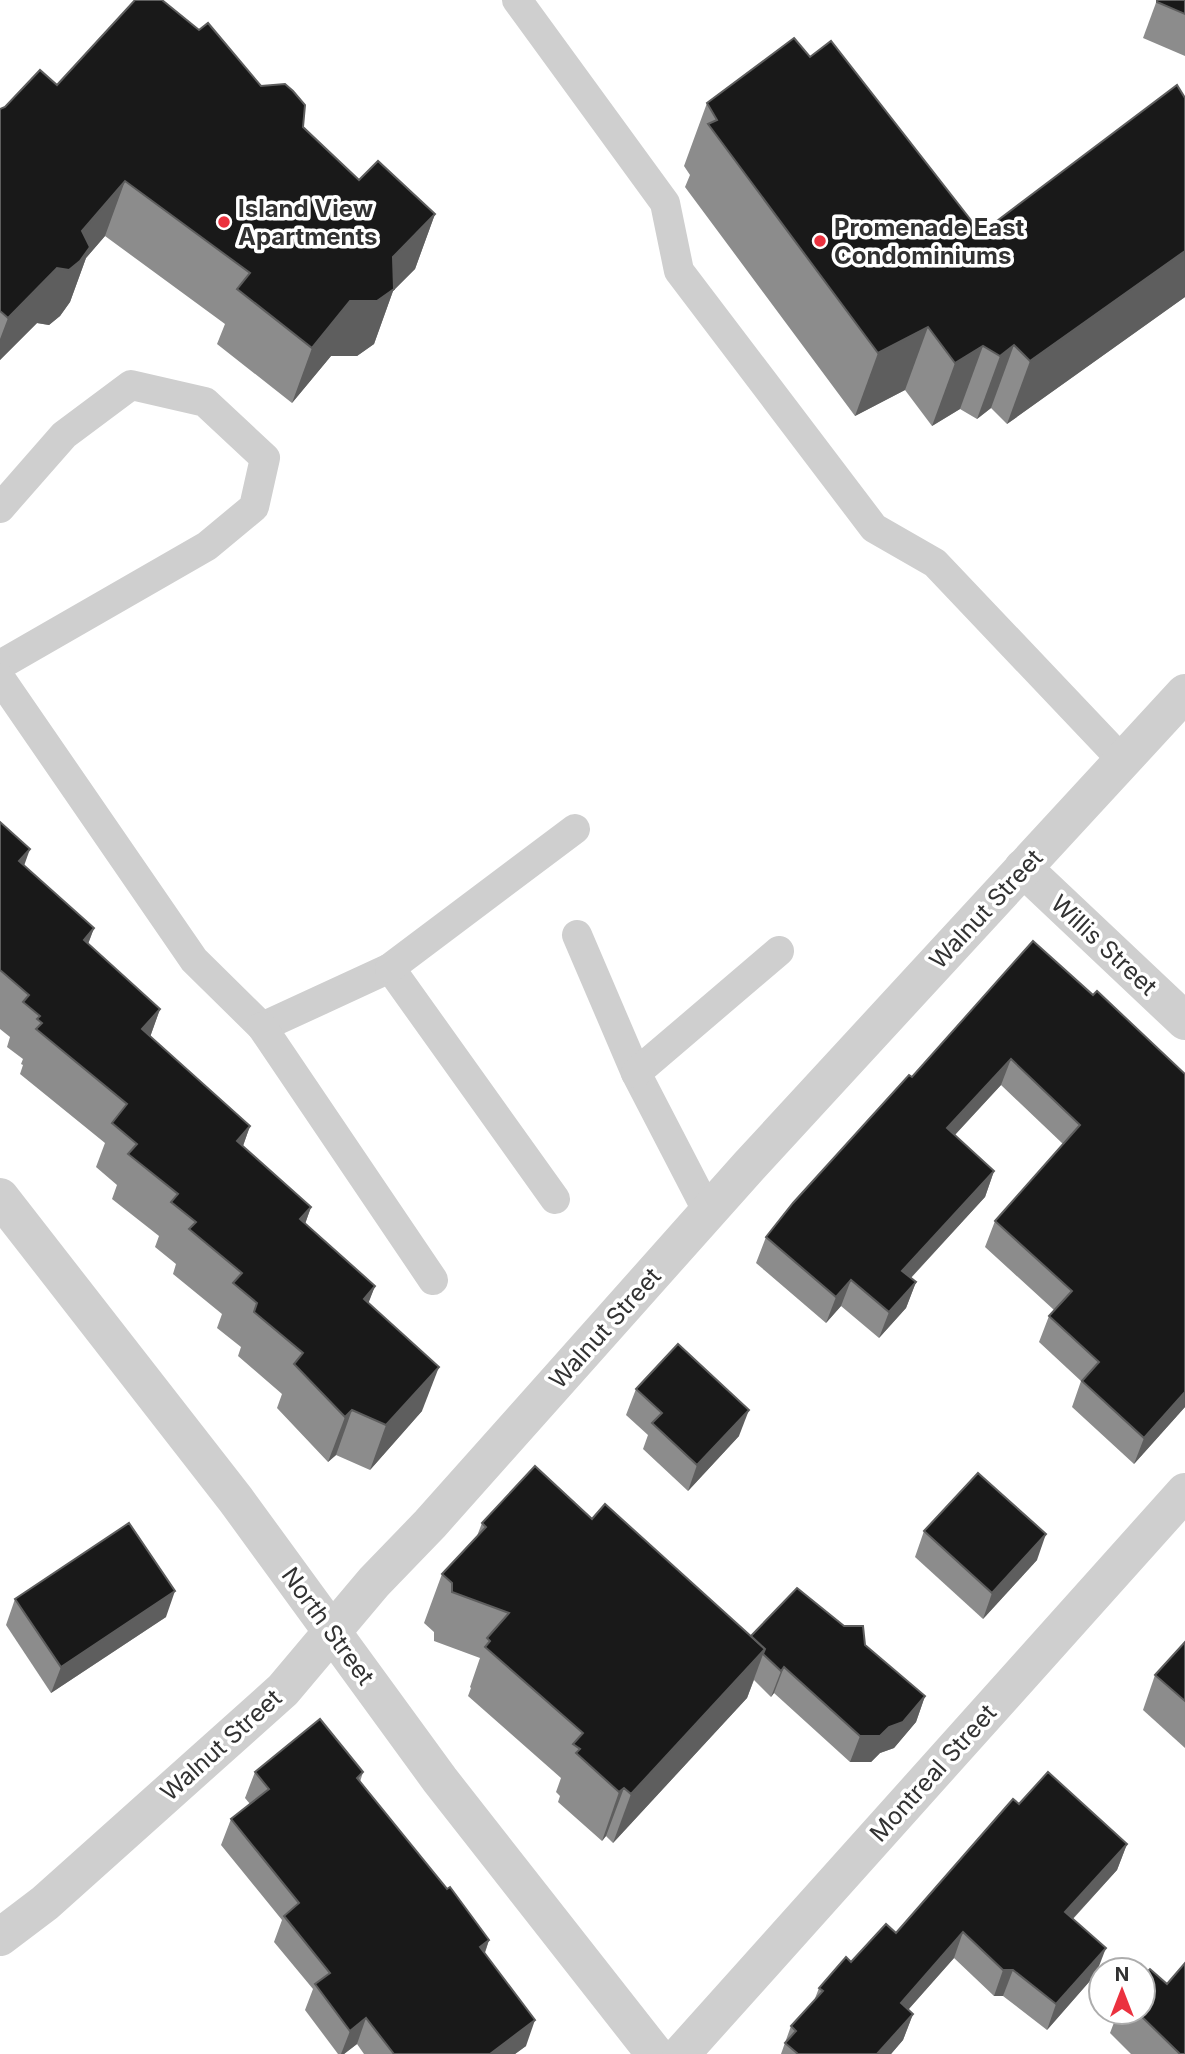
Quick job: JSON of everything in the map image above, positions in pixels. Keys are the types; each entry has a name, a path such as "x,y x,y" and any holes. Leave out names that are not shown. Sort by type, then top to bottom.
{"street":[{"name":"Walnut Street","path":"0,1937 45,1903 283,1690 374,1581 430,1524 708,1212 1185,693"},
{"name":"Willis Street","path":"1023,869 1185,1021"},
{"name":"North Street","path":"0,1197 236,1500 440,1780 655,2054"},
{"name":"Montreal Street","path":"681,2054 1185,1492"}],"lane":[{"path":"517,0 665,203 679,271 874,528 936,563 1123,761"},
{"path":"0,508 64,435 131,385 205,402 265,458 254,507 207,546 0,665"},
{"path":"0,678 194,960 262,1027 433,1280"},
{"path":"262,1027 390,968 575,829"},
{"path":"577,935 635,1073 708,1212"},
{"path":"635,1073 779,951"},
{"path":"390,968 555,1199"}],"building":[{"name":"Island View Apartments","path":"135,0 162,0 199,30 208,23 261,86 285,84 293,91 305,105 303,127 359,180 378,161 435,214 393,257 394,289 377,301 350,301 312,348 237,289 250,273 125,181 82,231 90,247 80,261 69,270 57,268 8,318 0,311 0,109 40,70 57,85"},
{"path":"1185,0 1185,14 1157,2"},
{"name":"Promenade East Condominiums","path":"794,38 810,57 831,41 981,233 1177,85 1185,98 1185,251 1030,361 1014,345 1000,356 983,346 955,363 928,327 878,353 708,124 717,120 707,103"},
{"path":"0,822 30,849 19,861 94,928 84,940 160,1009 142,1029 250,1126 237,1141 311,1207 300,1219 375,1286 364,1299 439,1367 386,1425 352,1410 345,1417 294,1364 303,1353 254,1312 257,1303 233,1283 242,1273 189,1229 196,1222 171,1202 178,1194 128,1154 137,1144 112,1123 127,1104 36,1029 42,1023 37,1019 40,1016 23,1002 29,995 0,970"},
{"path":"1033,941 1093,995 1097,991 1185,1074 1185,1392 1144,1438 1082,1381 1099,1362 1049,1316 1072,1291 995,1221 1080,1125 1011,1059 947,1128 994,1171 902,1271 916,1282 889,1312 851,1280 836,1297 766,1237 793,1203 909,1075 912,1077"},
{"path":"678,1344 749,1410 697,1465 652,1423 662,1413 636,1389"},
{"path":"535,1466 592,1519 605,1504 765,1649 631,1794 624,1788 619,1792 576,1753 580,1749 573,1744 583,1733 485,1647 490,1641 487,1638 509,1613 452,1592 452,1583 442,1574 486,1527 482,1523"},
{"path":"978,1473 1046,1534 992,1593 924,1531"},
{"path":"129,1523 175,1591 61,1667 15,1599"},
{"path":"797,1588 844,1626 863,1626 865,1645 925,1696 903,1722 889,1727 880,1736 860,1736 784,1667 781,1671 763,1654 765,1649 751,1636"},
{"path":"1185,1642 1185,1701 1155,1675"},
{"path":"320,1719 363,1772 357,1778 447,1889 450,1887 489,1940 480,1947 535,2020 490,2054 394,2054 366,2018 350,2031 315,1984 330,1973 284,1916 299,1903 231,1819 269,1789 255,1772"},
{"path":"1048,1772 1127,1844 1065,1912 1106,1948 1099,1956 1087,1956 1087,1969 1056,2004 1013,1970 1003,1970 963,1932 901,2003 913,2014 877,2054 798,2054 785,2043 796,2031 791,2026 823,1991 819,1988 846,1957 851,1962 886,1924 896,1933 1013,1799 1019,1804"},
{"path":"1185,1963 1185,2054 1180,2054 1151,2026 1157,2026 1157,1975 1167,1984"}],"place":[{"name":"Island View Apartments","path":"224,222"},
{"name":"Promenade East Condominiums","path":"820,241"}]}
